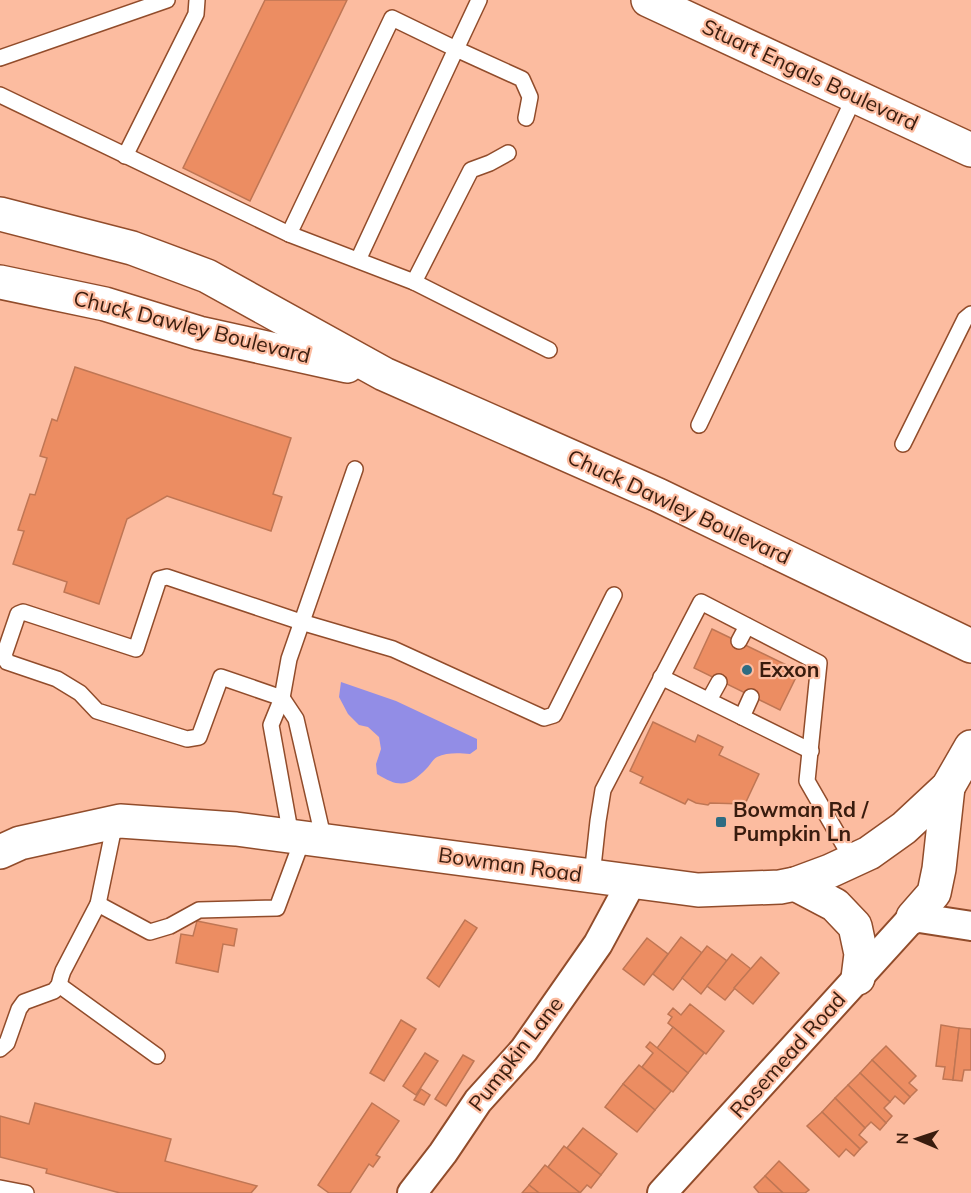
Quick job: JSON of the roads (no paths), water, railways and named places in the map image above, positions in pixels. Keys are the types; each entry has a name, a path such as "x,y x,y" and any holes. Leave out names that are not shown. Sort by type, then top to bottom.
{"main road":[{"name":"Stuart Engals Boulevard","path":"648,0 971,150"},
{"name":"Chuck Dawley Boulevard","path":"0,214 132,248 207,276 384,374 658,495 971,646"},
{"name":"Chuck Dawley Boulevard","path":"0,282 105,304 199,333 384,374"},
{"name":"Bowman Road","path":"0,852 20,843 120,821 236,829 698,890 780,887 795,884 869,854 904,828 948,788 971,747"},
{"path":"913,917 934,893 948,788"},
{"path":"795,884 835,905 855,926 861,954 858,978"}],"street":[{"name":"Pumpkin Lane","path":"412,1193 443,1153 478,1101 524,1050 598,944 632,881"},
{"path":"913,917 971,926"},
{"name":"Rosemead Road","path":"662,1193 913,917"}],"lane":[{"path":"0,58 167,0"},
{"path":"125,156 196,14 196,0"},
{"path":"358,260 479,0"},
{"path":"289,234 392,18 522,79 530,97 526,118"},
{"path":"0,95 289,234 414,282 549,350"},
{"path":"699,425 855,96"},
{"path":"414,282 471,170 508,153"},
{"path":"903,444 965,319 971,314"},
{"path":"306,838 271,725 282,698 289,658 354,469"},
{"path":"98,904 150,932 170,926 199,910 277,908 306,838 296,719 282,698 221,676 199,736 187,739 98,711 80,693 57,679 7,662 4,655 18,615 23,612 136,649 159,579 167,578 301,622 393,649 544,718 554,715 614,595"},
{"path":"592,876 603,790 701,602 747,626 776,649 819,663 807,781 853,861"},
{"path":"739,641 747,626"},
{"path":"661,677 810,751"},
{"path":"709,700 719,682"},
{"path":"742,717 751,697"},
{"path":"0,1049 7,1043 19,1009 24,1002 54,991 59,985 63,970 98,904 115,822"},
{"path":"59,985 157,1056"},
{"path":"0,1188 26,1193"}],"place":[{"name":"Exxon","path":"747,670"},
{"name":"Bowman Rd / Pumpkin Ln","path":"721,822"}]}
